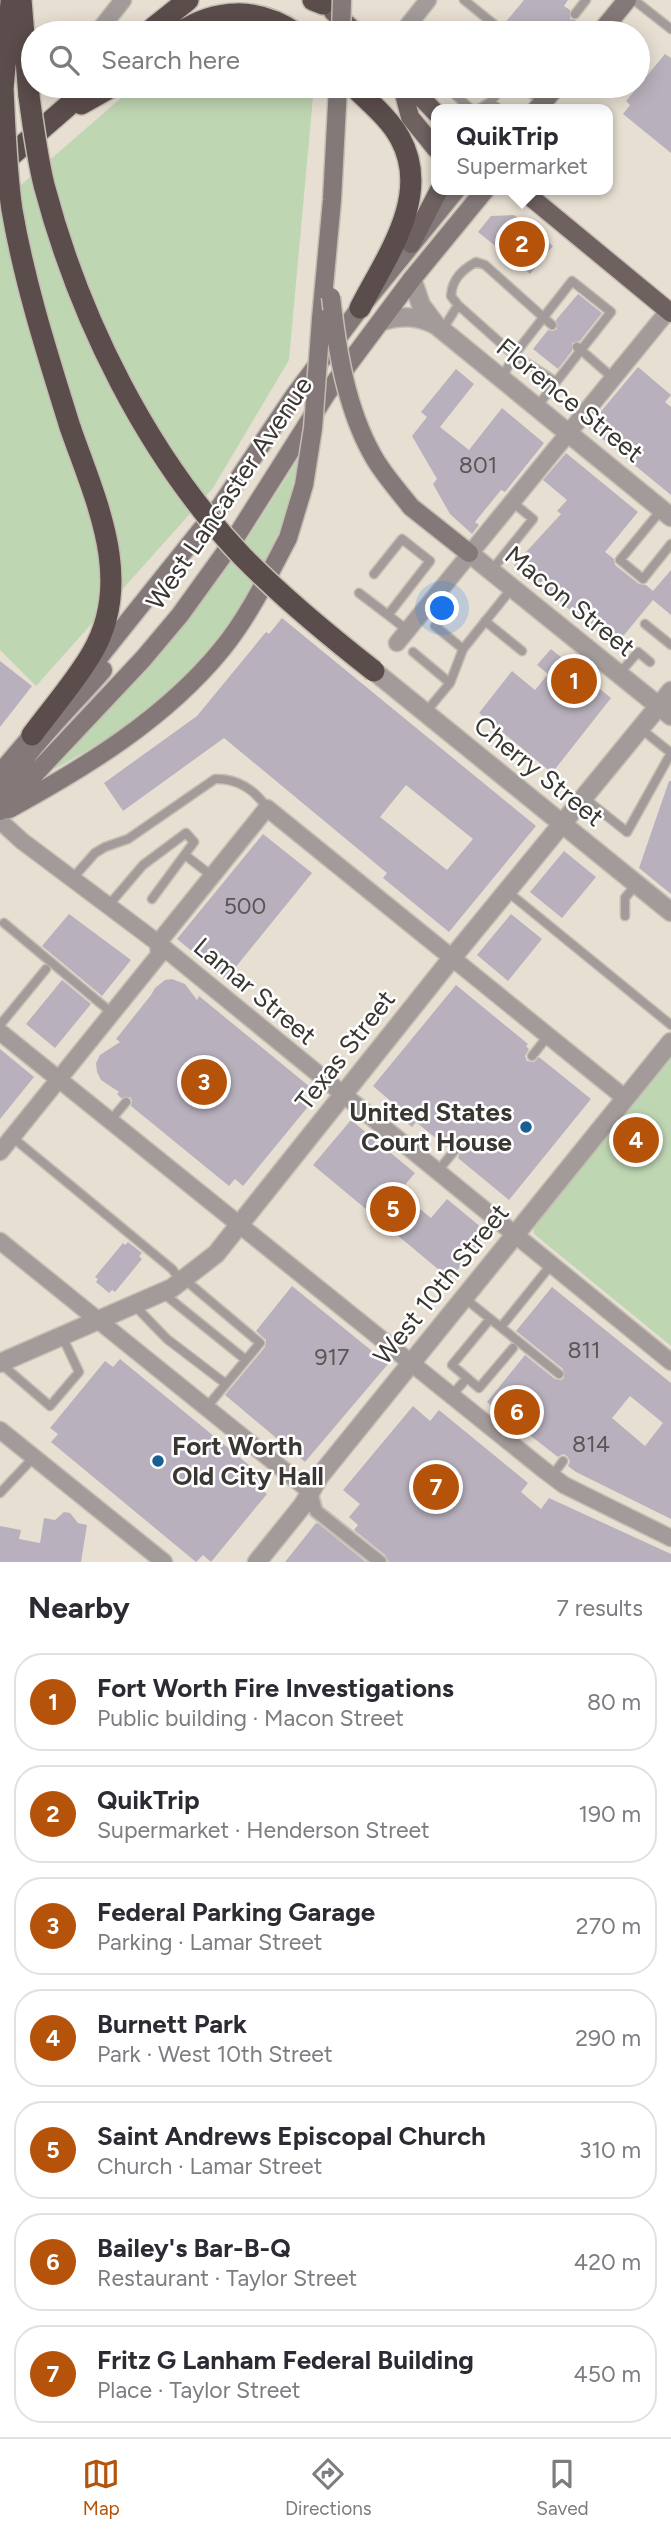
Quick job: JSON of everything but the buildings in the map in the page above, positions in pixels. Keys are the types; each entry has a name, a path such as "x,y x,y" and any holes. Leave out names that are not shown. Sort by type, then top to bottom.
{"highway":[{"path":"11,0 3,88 8,180 19,245 36,318 107,540 113,573 103,631 93,651 32,735"},
{"path":"21,0 23,21"},
{"path":"158,21 176,0"},
{"path":"162,21 188,0"},
{"path":"202,21 211,16 235,13 273,21"},
{"path":"29,98 44,183 66,257 101,345 130,401 180,477 241,554 313,623 374,671"},
{"path":"0,165 77,98"},
{"path":"52,120 91,98"},
{"path":"360,308 401,228 411,199 412,187 409,161 400,138 365,98"}],"main road":[{"path":"324,1 335,21"},
{"path":"324,1 345,21"},
{"path":"609,21 625,1"},
{"path":"0,813 89,761 148,721 184,692 224,647 255,600 288,538 304,485 313,428 332,200 337,98"},
{"path":"405,98 410,117 431,143"},
{"path":"411,244 436,195"},
{"name":"West Lancaster Avenue","path":"0,773 103,656 221,505 294,396 360,308 452,195"},
{"name":"West Lancaster Avenue","path":"0,813 143,659 180,615 232,543 327,393 412,279 481,195"},
{"path":"528,195 670,312"},
{"path":"328,248 336,343 356,416 372,455 411,507 469,553"},
{"path":"0,797 43,738 128,642 174,582 221,505"}],"street":[{"path":"414,21 428,0"},
{"path":"106,21 120,1"},
{"name":"Florence Street","path":"412,279 421,305 439,328"},
{"path":"402,637 568,432 670,312"},
{"name":"Florence Street","path":"382,321 409,316 422,318 439,328 666,513"},
{"name":"Macon Street","path":"469,553 665,711"},
{"name":"Cherry Street","path":"374,671 562,824 643,884 671,912"},
{"name":"Texas Street","path":"0,1363 162,1292 216,1254 640,728 665,711 671,691"},
{"path":"0,1152 159,955 158,943 267,808 625,1098"},
{"name":"Lamar Street","path":"0,821 22,841 158,943 342,1096 671,1362"},
{"path":"0,1032 551,1476 671,1538"},
{"name":"West 10th Street","path":"257,1562 311,1492 319,1477 671,1042"},
{"path":"0,1241 311,1492 316,1511 380,1562"},
{"path":"0,1430 164,1562"}],"lane":[{"path":"464,0 475,3 492,21"},
{"path":"575,14 586,0"},
{"path":"625,1 671,29"},
{"path":"487,104 494,98"},
{"path":"552,326 485,265 476,262 465,269 451,288 451,296 458,305 514,355 556,382"},
{"path":"502,378 514,355 572,281 611,312 569,360 537,407"},
{"path":"557,300 566,308"},
{"path":"439,328 458,305"},
{"path":"533,331 542,338"},
{"path":"579,349 613,378"},
{"path":"491,571 533,519 512,502"},
{"path":"666,513 620,560 643,579 671,544"},
{"path":"374,574 402,539 430,561 387,615"},
{"path":"425,713 450,683 463,649 512,588"},
{"path":"359,593 387,615 402,637"},
{"path":"485,621 522,651"},
{"path":"645,624 671,645"},
{"path":"435,626 463,649"},
{"path":"413,652 450,683"},
{"path":"619,674 638,652 650,662"},
{"path":"583,797 627,832 671,753 640,728"},
{"path":"72,879 95,853 128,839 215,779 242,784 259,796 267,808"},
{"path":"108,906 143,865 186,833 194,842 152,899"},
{"path":"185,855 212,876"},
{"path":"625,916 625,898 643,884"},
{"path":"507,891 671,1025"},
{"path":"4,923 112,1013"},
{"path":"0,1025 46,969"},
{"path":"532,1056 548,1036"},
{"path":"110,1121 126,1102"},
{"path":"12,1137 260,1343 206,1408"},
{"path":"437,1172 455,1150"},
{"path":"501,1327 551,1265"},
{"path":"162,1292 246,1360"},
{"path":"463,1297 559,1374"},
{"path":"134,1305 167,1339 226,1384"},
{"path":"491,1319 452,1365 479,1388 513,1348"},
{"path":"0,1363 51,1406 79,1372 62,1336"},
{"path":"452,1395 467,1378"},
{"path":"0,1493 34,1457"},
{"path":"551,1476 563,1461"}],"green space":[{"path":"121,98 313,98 289,360 213,488 36,686 0,650 0,203"},
{"path":"299,457 286,512 266,560 245,600 207,652 165,695 143,713 95,746 41,776 141,672 208,594"},
{"path":"671,1055 671,1346 534,1234 533,1224"}],"place":[{"name":"QuikTrip","path":"522,244"},
{"name":"Fort Worth Fire Investigations","path":"574,681"},
{"name":"Federal Parking Garage","path":"204,1082"},
{"name":"United States Court House","path":"526,1127"},
{"name":"Burnett Park","path":"636,1140"},
{"name":"Saint Andrews Episcopal Church","path":"393,1209"},
{"name":"Bailey's Bar-B-Q","path":"517,1412"},
{"name":"Fort Worth Old City Hall","path":"158,1461"},
{"name":"Fritz G Lanham Federal Building","path":"436,1487"}]}
